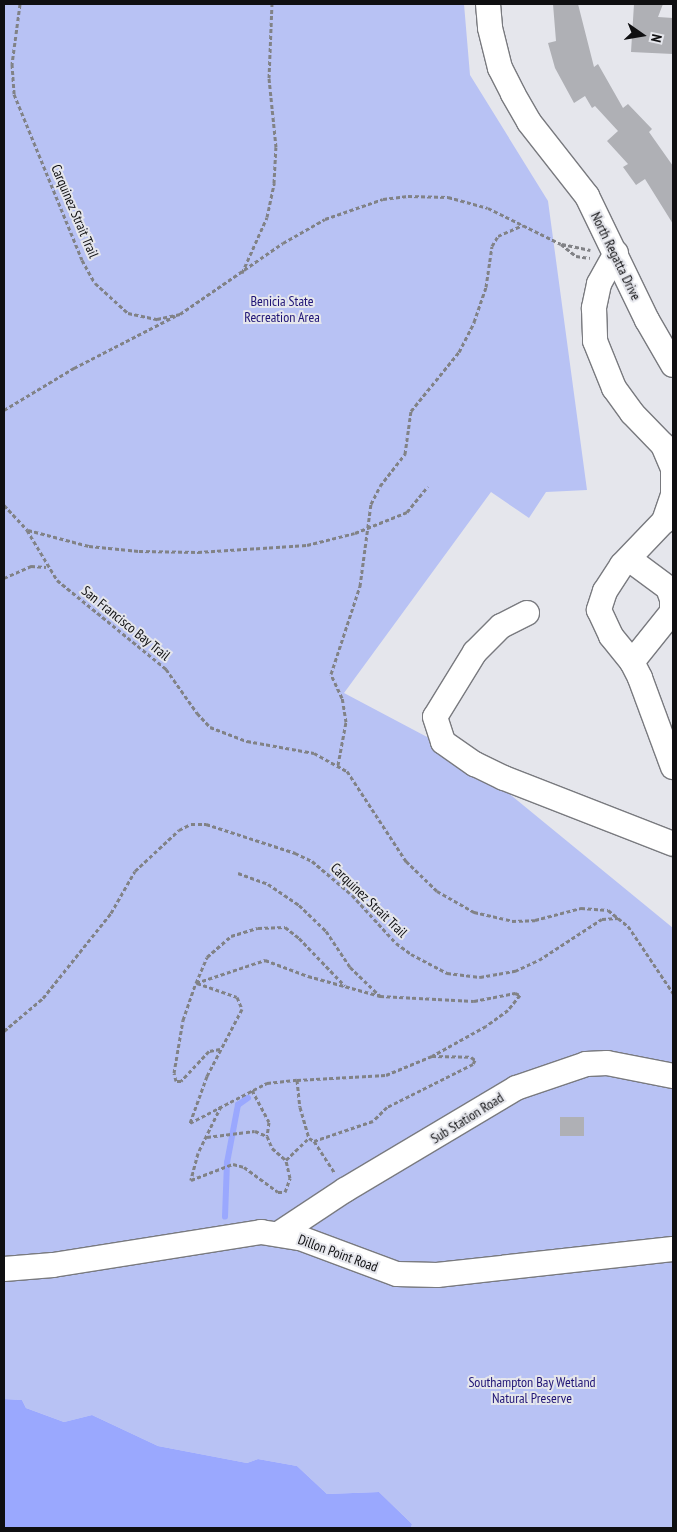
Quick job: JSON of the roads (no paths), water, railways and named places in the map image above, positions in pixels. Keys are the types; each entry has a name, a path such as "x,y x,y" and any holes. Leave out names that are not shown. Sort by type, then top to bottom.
{"street":[{"name":"North Regatta Drive","path":"488,4 490,28 500,68 529,122 587,196 647,320 673,365"},
{"path":"616,253 599,284 594,308 595,341 614,388 632,413 663,445 673,468 673,495 664,522 629,559 605,591 599,610 610,636 632,662 673,767"},
{"path":"629,559 668,588 672,599 672,612 632,662"},
{"path":"527,613 501,626 475,652 436,718 443,742 475,764 504,778 673,844"},
{"name":"Sub Station Road","path":"280,1233 345,1190 516,1088 586,1064 607,1063 673,1076"},
{"name":"Dillon Point Road","path":"4,1269 53,1266 260,1232 280,1233 397,1274 455,1274 673,1249"}],"water":[{"path":"4,1399 22,1400 26,1408 64,1422 92,1415 158,1446 247,1463 258,1459 297,1466 327,1494 379,1492 412,1524 411,1528 4,1528"}],"waterway":[{"path":"225,1217 227,1163 238,1105 248,1098"}],"park label":[{"name":"Benicia State Recreation Area","path":"282,310"},
{"name":"Southampton Bay Wetland Natural Preserve","path":"532,1390"}]}
